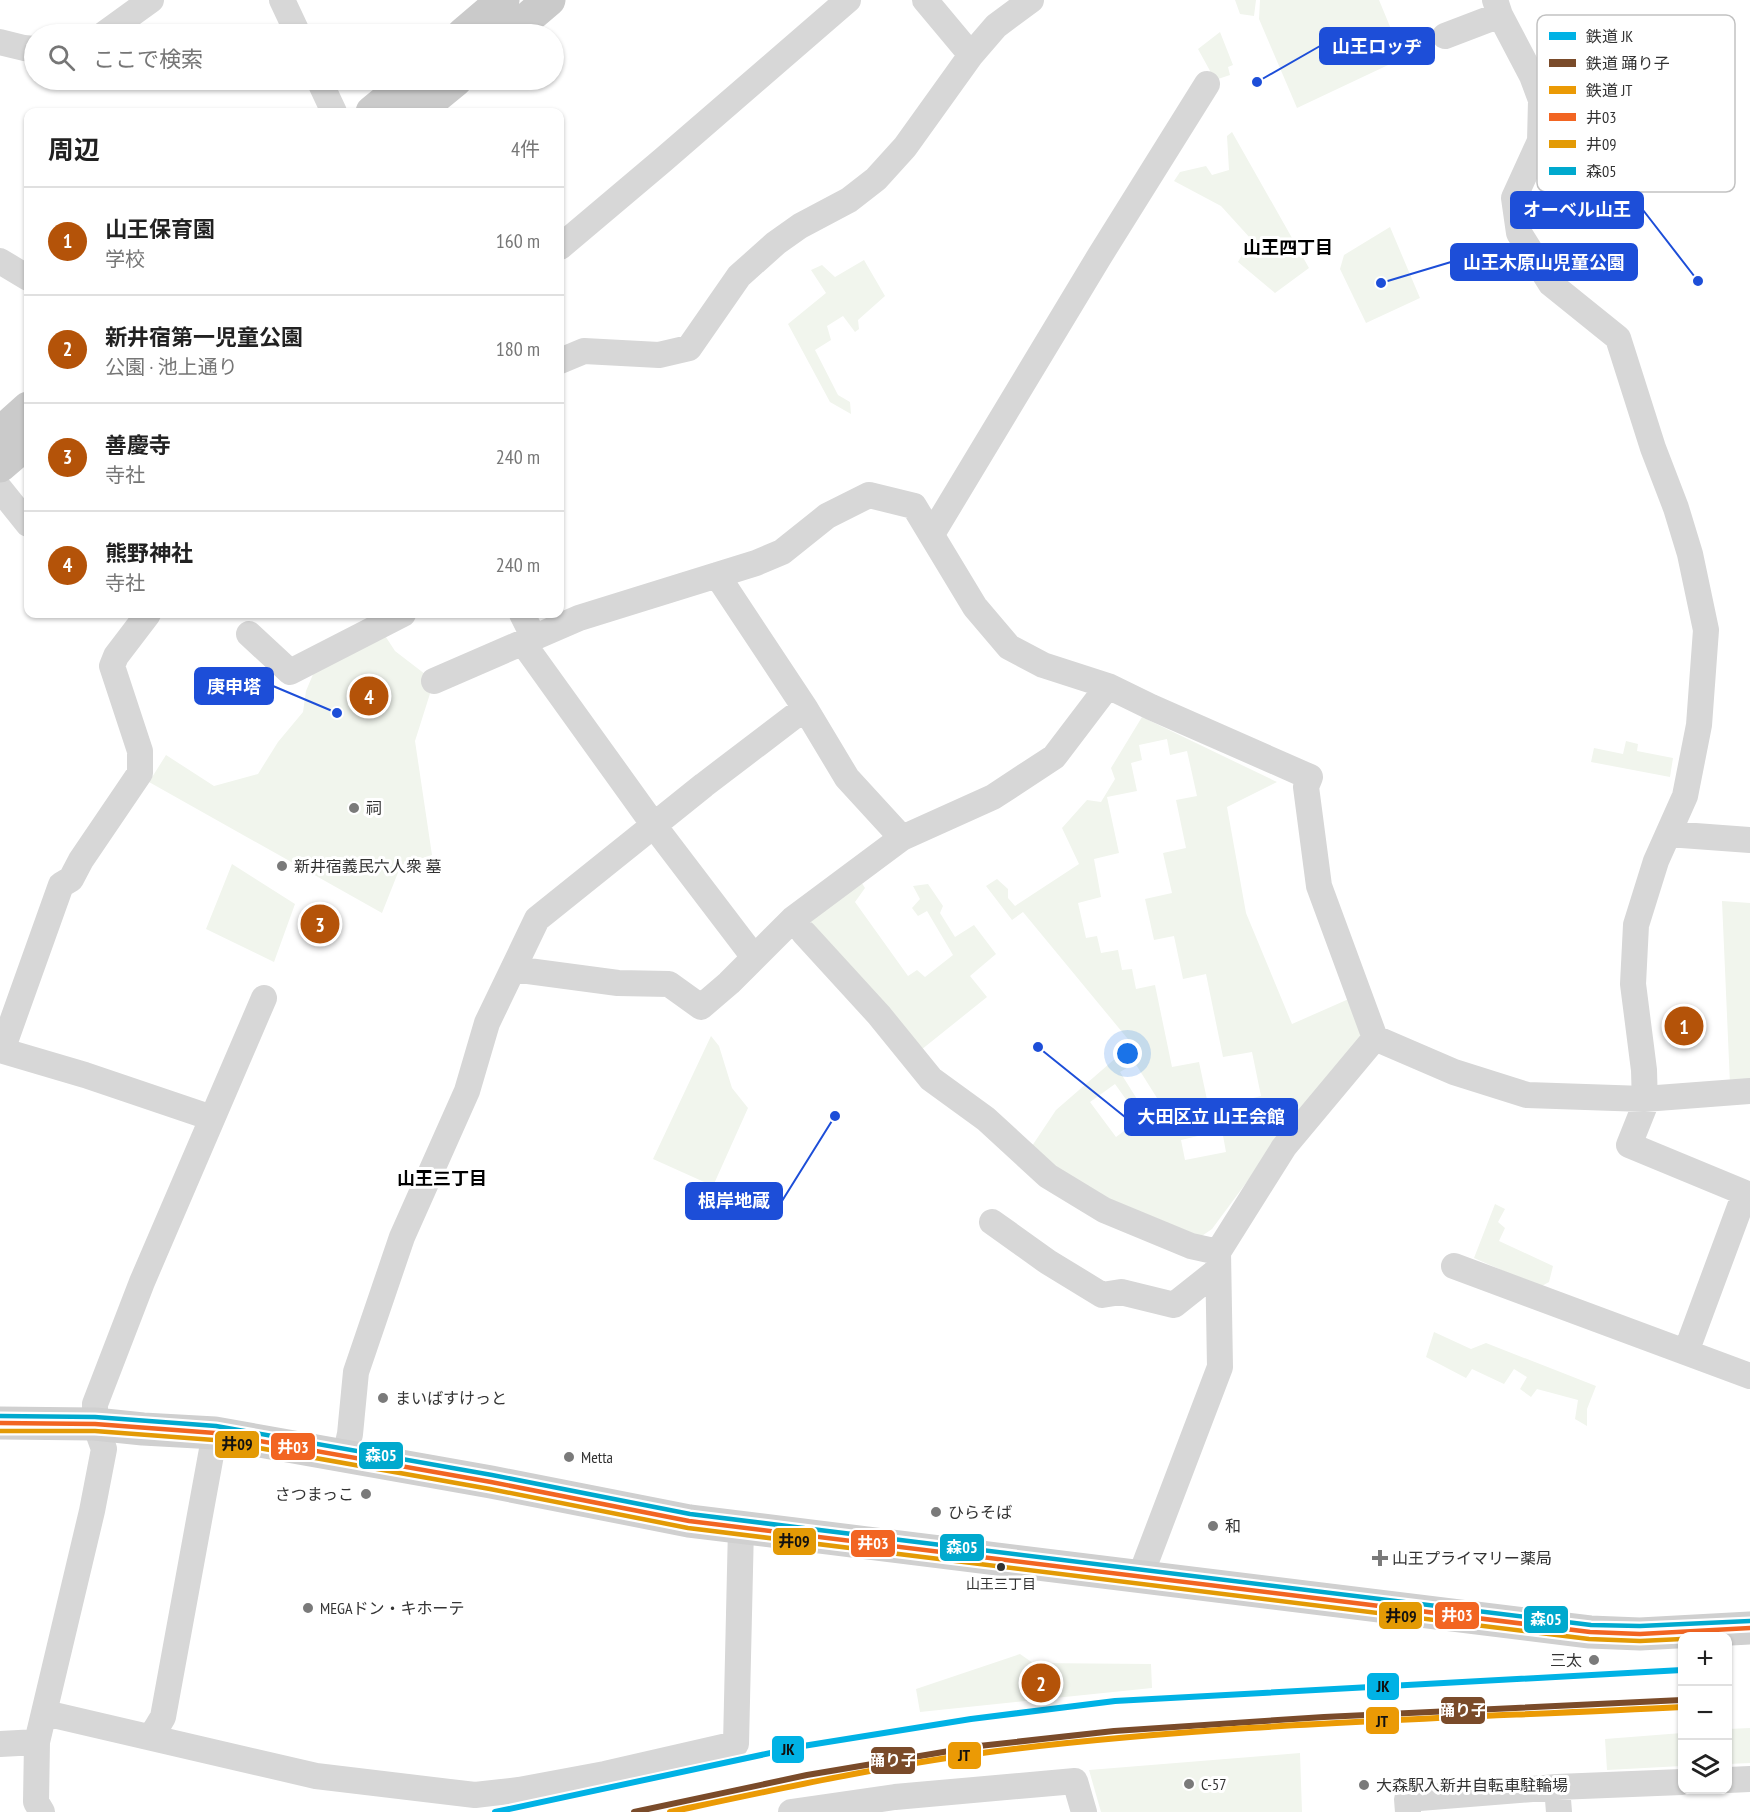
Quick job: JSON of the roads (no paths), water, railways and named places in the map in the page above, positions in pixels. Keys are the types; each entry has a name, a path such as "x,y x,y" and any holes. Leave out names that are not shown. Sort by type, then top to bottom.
{"main road":[{"path":"475,24 503,0"},
{"path":"520,24 549,0"},
{"path":"377,108 399,90"},
{"path":"422,108 444,90"},
{"path":"0,433 24,412"},
{"path":"0,466 24,445"},
{"path":"0,1424 94,1424 215,1433 689,1521 1607,1634 1750,1628"}],"street":[{"path":"118,24 151,0"},
{"path":"282,0 293,24"},
{"path":"564,244 848,0"},
{"path":"925,0 971,55"},
{"path":"564,359 584,351 659,355 689,348 739,276 776,243 800,226 849,200 883,171 904,147 971,55 996,26 1031,0"},
{"path":"1446,36 1498,7 1537,88"},
{"path":"0,42 24,48"},
{"path":"932,534 1099,257 1207,84"},
{"path":"324,90 332,108"},
{"path":"1537,146 1514,198 1519,233 1551,284 1618,338 1653,448 1677,507 1690,554 1706,630 1699,725 1685,796 1656,861 1636,925 1633,984 1644,1070 1645,1105 1629,1145 1745,1193 1686,1352"},
{"path":"0,261 24,276"},
{"path":"0,489 24,519"},
{"path":"434,681 579,618 756,563 782,552 826,516 869,495 914,506 975,607 1009,647 1043,664 1108,686 1150,707 1310,777 1306,787 1319,886 1375,1038 1454,1072 1527,1095 1644,1099 1750,1090"},
{"path":"717,575 805,708 847,778 902,838"},
{"path":"144,618 116,656 112,666 140,751 140,773 81,860 71,879 61,885 1,1050 85,1075 212,1118"},
{"path":"249,634 291,672 395,618"},
{"path":"523,618 529,641 654,825 754,957"},
{"path":"513,969 618,983 669,984 701,1007 729,983 793,920 902,838 993,797 1054,757 1108,686"},
{"path":"345,1456 350,1434 356,1372 402,1238 467,1091 487,1023 537,919 704,785 805,708"},
{"path":"1668,834 1750,840"},
{"path":"804,933 879,1016 931,1079 986,1119 1048,1176 1104,1210 1191,1246 1218,1261"},
{"path":"42,1812 36,1802 37,1742 92,1511 104,1449 94,1424 95,1404 142,1282 264,998"},
{"path":"992,1222 1048,1262 1102,1295 1121,1292 1174,1305 1218,1261 1284,1147 1375,1038"},
{"path":"1140,1576 1220,1366 1218,1261"},
{"path":"1454,1266 1750,1376"},
{"path":"151,1737 163,1717 215,1433"},
{"path":"45,1713 316,1776 475,1795 519,1790 594,1776 736,1743 741,1527"},
{"path":"0,1744 37,1742"},
{"path":"1732,1780 1750,1779"},
{"path":"791,1812 896,1804 965,1802 1075,1781 1084,1812"},
{"path":"1408,1812 1407,1800 1557,1787 1678,1782"},
{"path":"1557,1787 1558,1812"}],"rail line":[{"name":"JK","path":"495,1812 803,1746 971,1719 1115,1701 1678,1670"},
{"name":"踊り子","path":"634,1812 807,1775 979,1746 1114,1731 1324,1717 1678,1700"},
{"name":"JT","path":"670,1812 903,1765 1069,1743 1244,1728 1678,1707"}],"place":[{"name":"山王ロッヂ","path":"1257,82"},
{"name":"オーベル山王","path":"1698,281"},
{"name":"山王木原山児童公園","path":"1381,283"},
{"name":"熊野神社","path":"369,696"},
{"name":"庚申塔","path":"337,713"},
{"name":"祠","path":"354,808"},
{"name":"新井宿義民六人衆 墓","path":"282,866"},
{"name":"善慶寺","path":"320,924"},
{"name":"山王保育園","path":"1684,1026"},
{"name":"大田区立 山王会館","path":"1038,1047"},
{"name":"根岸地蔵","path":"835,1116"},
{"name":"まいばすけっと","path":"383,1398"},
{"name":"Metta","path":"569,1457"},
{"name":"さつまっこ","path":"366,1494"},
{"name":"ひらそば","path":"936,1512"},
{"name":"和","path":"1213,1526"},
{"name":"山王プライマリー薬局","path":"1380,1558"},
{"name":"山王三丁目","path":"1001,1567"},
{"name":"MEGAドン・キホーテ","path":"308,1608"},
{"name":"三太","path":"1594,1660"},
{"name":"新井宿第一児童公園","path":"1041,1683"},
{"name":"C-57","path":"1189,1784"},
{"name":"大森駅入新井自転車駐輪場","path":"1364,1785"}],"district":[{"name":"山王四丁目","path":"1288,247"},
{"name":"山王三丁目","path":"442,1178"}]}
